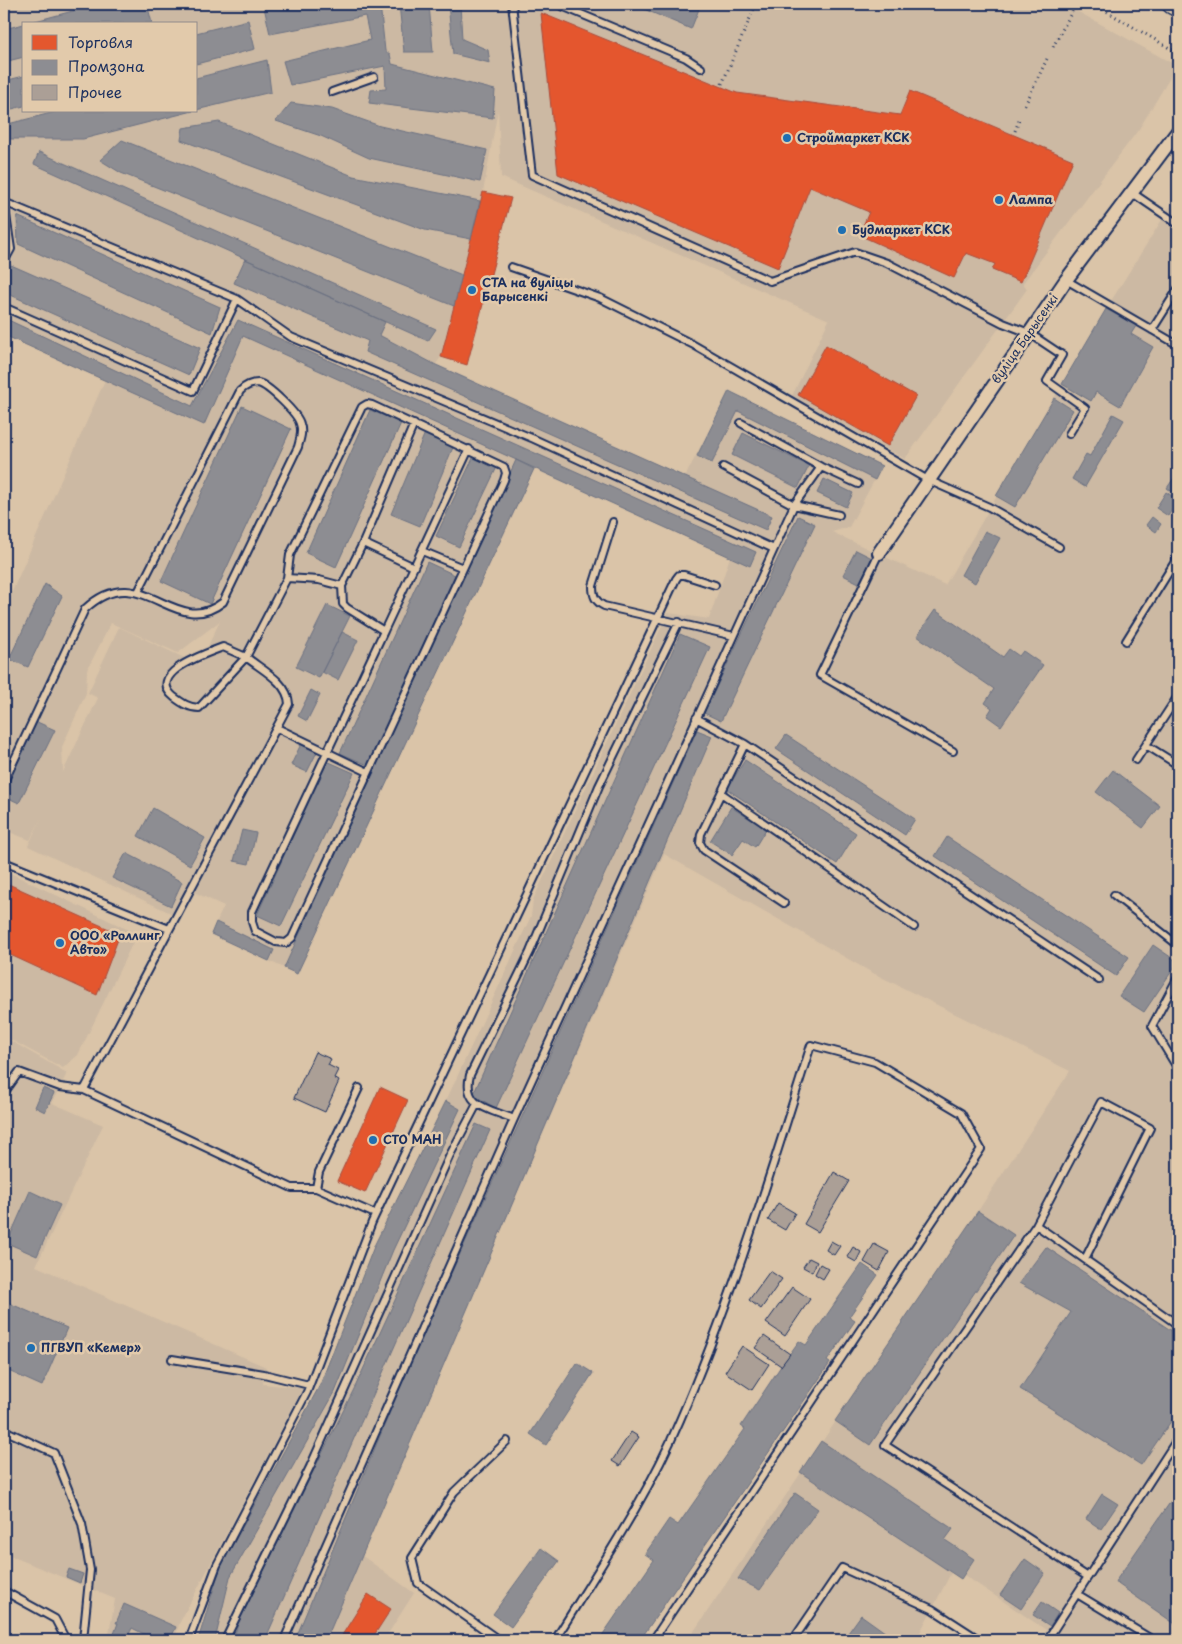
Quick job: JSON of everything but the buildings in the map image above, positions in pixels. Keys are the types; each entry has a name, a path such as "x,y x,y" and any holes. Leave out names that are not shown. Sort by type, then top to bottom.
{"main road":[{"path":"1170,4 1178,8"}],"street":[{"name":"вуліца Барысенкі","path":"879,553 1066,280 1178,131"}],"lane":[{"path":"512,4 532,175 770,281 855,252 887,263 1003,323 1029,333 1062,355 1047,381 1085,408 1069,434"},
{"path":"557,4 686,58 701,68"},
{"path":"332,92 374,77"},
{"path":"1131,192 1178,224"},
{"path":"4,262 11,249 4,202 237,299 291,337 534,440 774,549"},
{"path":"511,267 600,298 692,344 928,480 989,507 1059,547"},
{"path":"1066,280 1178,346"},
{"path":"1152,330 1178,290"},
{"path":"4,307 193,391 237,299"},
{"path":"4,782 85,608 98,597 118,592 138,592 188,614 200,614 213,610 223,602 298,447 302,433 296,415 267,387 258,384 246,385 240,390 138,592"},
{"path":"84,1090 289,704 284,688 246,657 224,647 201,655 178,667 170,676 167,684 169,693 182,704 192,708 199,708 246,657 287,578 290,555 362,407 367,404 372,405 500,463 506,474 292,938 286,943 276,942 255,930 252,922 252,912 470,450"},
{"path":"741,423 821,467 858,484"},
{"path":"384,631 347,608 344,604 342,586 363,543 414,424"},
{"path":"723,466 794,505 839,515"},
{"path":"284,1640 514,1119 696,718 794,505 821,467"},
{"path":"613,522 593,586 597,602 604,606 734,636"},
{"path":"363,543 414,567"},
{"path":"422,551 463,568"},
{"path":"879,553 820,675 954,751"},
{"path":"1126,641 1178,557"},
{"path":"189,1640 217,1565 309,1385 375,1214 658,617 679,575 715,585"},
{"path":"287,578 319,580 342,586"},
{"path":"514,1119 477,1104 468,1093 470,1075 530,952 598,786 679,622"},
{"path":"1136,760 1178,696"},
{"path":"696,718 744,744 1099,980"},
{"path":"277,728 368,772"},
{"path":"744,744 701,834 700,843 704,850 784,903"},
{"path":"1146,745 1178,766"},
{"path":"721,793 914,927"},
{"path":"4,862 169,930"},
{"path":"1114,895 1178,945"},
{"path":"1178,977 1152,1026 1178,1069"},
{"path":"555,1640 642,1498 680,1420 741,1265 811,1045 875,1062 961,1113 981,1149 653,1640"},
{"path":"4,1093 19,1072 60,1087 84,1090 292,1188 316,1188 375,1214"},
{"path":"316,1188 319,1172 359,1088"},
{"path":"1085,1259 1150,1128 1101,1102 1036,1225 885,1445 1088,1577"},
{"path":"225,1640 310,1467 450,1155 477,1104"},
{"path":"1036,1225 1178,1325"},
{"path":"172,1359 264,1374 309,1385"},
{"path":"4,1430 54,1453 82,1524 90,1570 83,1640"},
{"path":"1046,1640 1178,1438"},
{"path":"499,1640 418,1582 412,1558 454,1492 507,1441"},
{"path":"793,1640 842,1568 932,1610 980,1640"},
{"path":"4,1591 55,1619 66,1640"},
{"path":"1077,1594 1153,1640"}],"path":[{"path":"722,84 756,4"},
{"path":"1053,47 1076,4"},
{"path":"1094,4 1178,53"},
{"path":"1025,105 1047,59"},
{"path":"1014,131 1020,118"}],"shaded area":[{"path":"4,4 1064,4 1177,66 1139,129 1023,283 1027,289 905,459 792,396 829,320 501,177 498,110 483,192 441,357 436,364 685,477 729,391 882,466 849,527 832,532 945,585 1106,309 1178,194 1178,1640 1061,1640 964,1575 961,1579 951,1573 916,1640 688,1640 978,1211 1070,1071 871,972 664,854 361,1555 414,1593 384,1640 198,1640 220,1568 320,1385 375,1244 446,1101 531,916 533,900 668,613 709,619 730,557 534,469 297,974 211,934 224,906 187,889 175,915 28,846 41,819 30,840 4,830 4,610 105,380 4,335","holes":["220,621 199,665 119,627 88,693 98,698 63,772 62,747 86,693 87,670 111,623 178,653"]},
{"path":"4,870 137,934 78,1055 63,1068 4,1036"},
{"name":"ПГВУП «Кемер»","path":"4,1037 67,1073 52,1103 103,1125 36,1266 266,1367 263,1384 303,1388 179,1624 175,1640 108,1640 115,1599 4,1553"}],"place":[{"name":"Строймаркет КСК","path":"787,138"},
{"name":"Лампа","path":"999,200"},
{"name":"Будмаркет КСК","path":"842,230"},
{"name":"СТА на вуліцы Барысенкі","path":"472,290"},
{"name":"ООО «Роллинг Авто»","path":"60,943"},
{"name":"СТО МАН","path":"373,1140"},
{"name":"ПГВУП «Кемер»","path":"31,1348"}]}
